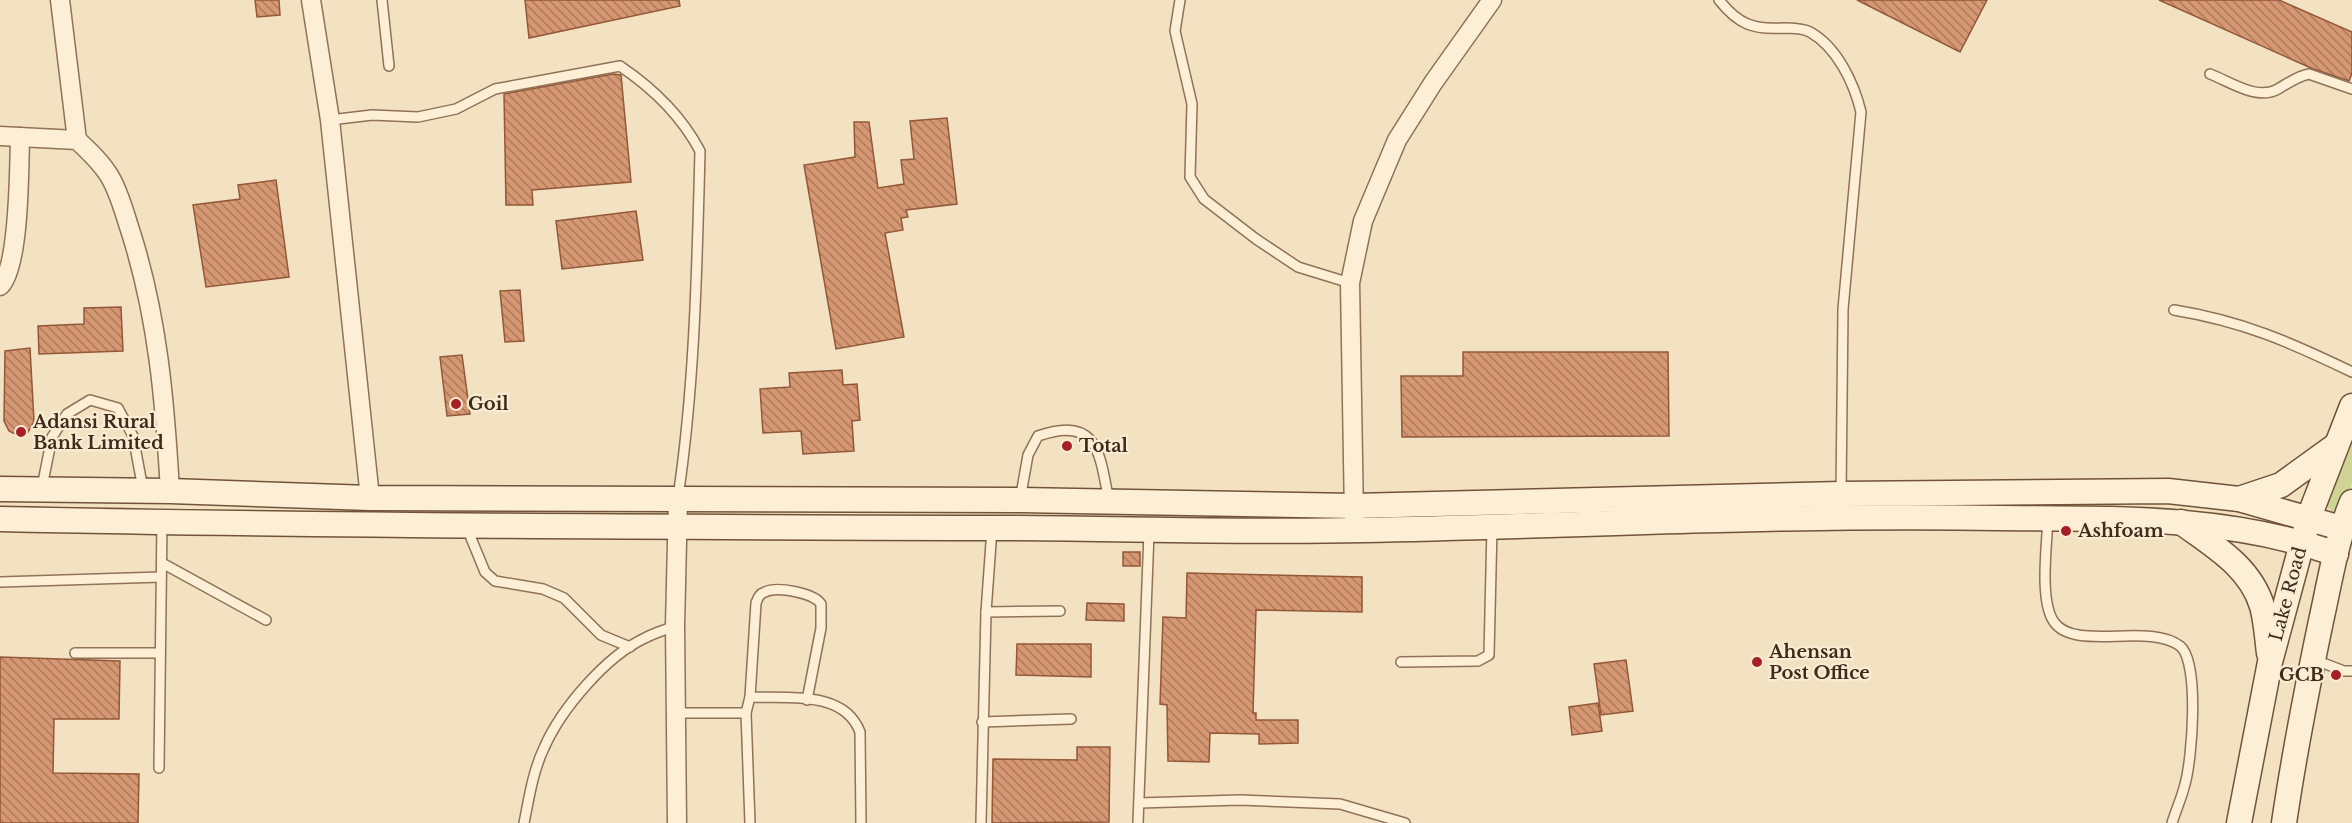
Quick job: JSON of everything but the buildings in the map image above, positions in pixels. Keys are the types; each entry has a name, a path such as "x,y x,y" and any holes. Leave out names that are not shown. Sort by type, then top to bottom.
{"main road":[{"name":"Lake Road","path":"2239,823 2270,662 2302,542 2335,446 2352,406"},
{"path":"2239,499 2281,485 2335,446"},
{"path":"0,489 143,490 370,498 1020,500 1354,506 1841,494 2168,491 2239,499 2309,517 2347,532"},
{"name":"Lake Road","path":"2284,823 2295,747 2313,659 2344,555 2352,502"},
{"path":"0,519 469,526 677,525 1354,531 1939,517 2180,520 2252,531 2302,542 2344,555"},
{"path":"2180,520 2237,564 2254,587 2262,606 2270,662"}],"street":[{"path":"60,0 77,140 100,162 111,179 137,252 156,329 165,400 170,491"},
{"path":"313,0 330,120 370,498"},
{"path":"1354,531 1350,283 1363,221 1397,140 1433,83 1492,0"},
{"path":"0,136 77,140"},
{"path":"0,286 8,278 13,248 20,137"},
{"path":"677,823 675,626 678,500"}],"lane":[{"path":"382,0 389,66"},
{"path":"1180,0 1175,31 1192,104 1190,177 1204,199 1256,239 1298,267 1350,283"},
{"path":"1719,0 1733,18 1764,29 1789,28 1809,31 1829,49 1854,84 1861,112 1842,309 1841,494"},
{"path":"330,120 372,115 418,117 456,109 495,89 620,66 651,90 687,126 700,151 697,263 687,440 678,500"},
{"path":"2210,74 2255,92 2266,94 2302,75 2309,74 2352,89"},
{"path":"2174,309 2245,325 2284,339 2352,372"},
{"path":"42,489 52,437 67,414 90,400 118,408 133,436 143,490"},
{"path":"1020,500 1028,455 1038,436 1058,429 1086,434 1099,450 1109,503"},
{"path":"2048,518 2048,610 2062,630 2079,635 2154,637 2170,640 2181,647 2188,656 2193,706 2186,783 2172,823"},
{"path":"159,768 162,522"},
{"path":"469,526 471,538 485,572 495,581 543,589 564,598 601,635 630,647"},
{"path":"1401,662 1478,661 1489,655 1492,527"},
{"path":"981,823 986,612 992,528"},
{"path":"1138,823 1149,529"},
{"path":"162,563 181,571 266,620"},
{"path":"0,582 161,578"},
{"path":"750,823 746,713 750,697 756,603 759,596 768,590 809,594 821,604 821,628 807,700"},
{"path":"986,612 1060,611"},
{"path":"524,823 543,750 557,721 604,669 630,647 643,638 675,626"},
{"path":"75,653 160,653"},
{"path":"2313,659 2344,671 2352,671"},
{"path":"750,697 837,704 855,718 860,732 861,823"},
{"path":"677,713 746,713"},
{"path":"982,722 1071,719"},
{"path":"1139,803 1240,800 1340,804 1405,823"}],"green space":[{"path":"2352,434 2352,483 2345,505 2333,512 2323,503"}],"place":[{"name":"Goil","path":"456,404"},
{"name":"Adansi Rural Bank Limited","path":"21,432"},
{"name":"Total","path":"1067,446"},
{"name":"Ashfoam","path":"2066,531"},
{"name":"Ahensan Post Office","path":"1757,662"},
{"name":"GCB","path":"2336,675"}]}
